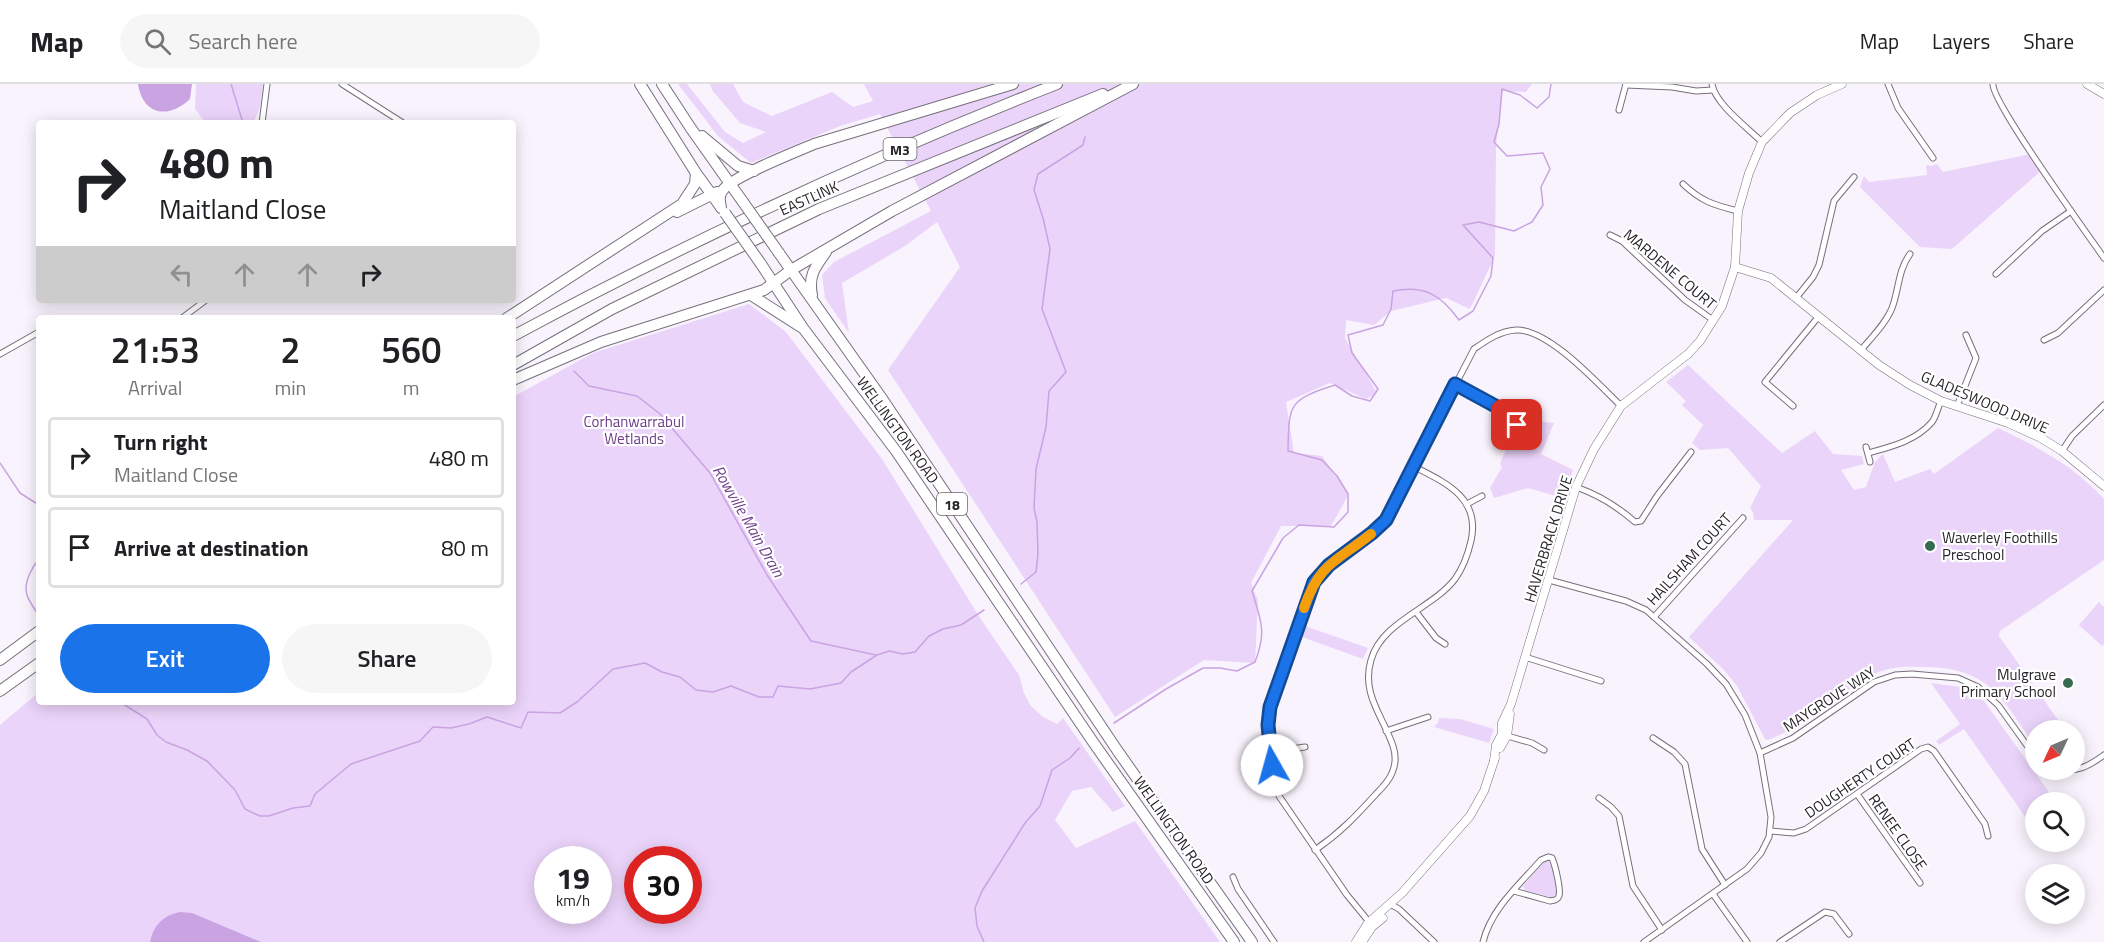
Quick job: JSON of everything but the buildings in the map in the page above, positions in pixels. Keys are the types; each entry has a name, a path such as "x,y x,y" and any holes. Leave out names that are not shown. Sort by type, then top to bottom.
{"highway":[{"path":"640,84 696,173 721,190"},
{"path":"662,84 690,127 721,190 719,199 723,211 763,268 777,280"},
{"path":"666,215 681,210 754,171 814,144 1013,84"},
{"name":"EASTLINK","path":"516,334 594,292 745,218 939,132 1056,84"},
{"name":"EASTLINK","path":"516,363 612,309 819,209 1128,84"},
{"path":"516,379 601,342 696,310 752,295 892,211 1133,84"},
{"path":"690,127 738,166 754,171"},
{"path":"512,315 682,204 695,184 696,173"},
{"name":"WELLINGTON ROAD","path":"721,190 742,200 883,399 1084,701 1252,942"},
{"path":"814,302 810,284 811,276 830,247"},
{"path":"777,280 784,268 781,256"},
{"name":"WELLINGTON ROAD","path":"777,280 804,328 896,451 1071,710 1234,942"},
{"path":"752,295 804,328"},
{"path":"945,523 958,513"},
{"path":"0,660 36,633"},
{"path":"0,692 36,666"}],"street":[{"path":"342,84 398,120"},
{"name":"HAVERBRACK DRIVE","path":"1356,942 1369,924 1392,906 1474,810 1484,791 1494,761 1496,746 1505,735 1502,723 1511,704 1576,487 1594,449 1621,406 1688,354 1700,341 1722,306 1735,267 1738,211 1749,173 1762,142 1790,113 1817,95 1842,84"},
{"path":"1888,84 1898,108 1933,158"},
{"path":"1993,84 1992,89 1999,102 2031,154 2104,258"},
{"path":"2087,84 2104,94"},
{"path":"262,120 267,85"},
{"path":"1619,110 1626,85 1672,87 1696,91 1713,87 1721,102 1762,142"},
{"path":"1796,298 1813,277 1819,265 1834,201 1854,177"},
{"path":"1683,184 1696,196 1711,204 1738,211"},
{"path":"1996,274 2042,231 2071,211"},
{"name":"MARDENE COURT","path":"1610,236 1622,241 1685,300 1713,320"},
{"path":"1861,350 1892,308 1904,262 1910,254"},
{"name":"GLADESWOOD DRIVE","path":"1735,267 1771,278 1879,365 1910,386 1941,401 2016,427 2062,451 2104,486"},
{"path":"2044,340 2058,333 2104,290"},
{"path":"186,315 202,303"},
{"path":"1793,406 1765,382 1819,316"},
{"path":"1369,924 1279,796 1270,752 1268,725 1272,699 1314,582 1329,565 1386,520 1474,349 1494,335 1517,330 1542,336 1561,350 1621,406"},
{"path":"0,354 36,334"},
{"path":"1957,406 1976,358 1966,335"},
{"path":"1455,384 1499,408 1517,425"},
{"path":"1870,462 1867,450 1902,443 1917,434 1932,422 1941,401"},
{"path":"2062,451 2072,436 2104,405"},
{"path":"1576,487 1597,495 1621,509 1635,522 1641,521 1691,452"},
{"path":"1316,850 1344,830 1392,774 1395,764 1395,752 1369,693 1370,661 1383,638 1452,583 1463,566 1472,535 1471,517 1467,504 1451,487 1413,466"},
{"path":"1467,504 1482,496"},
{"name":"HAILSHAM COURT","path":"1654,617 1743,518"},
{"path":"1549,580 1633,603 1654,617 1707,664 1725,684 1745,715 1759,751 1770,809 1770,831 1758,858 1747,869 1644,942"},
{"path":"1416,612 1436,638 1445,644"},
{"path":"1525,657 1600,681"},
{"name":"MAYGROVE WAY","path":"1759,751 1799,734 1875,682 1895,675 1958,678 1978,687 1998,705 2025,743"},
{"path":"1386,731 1428,717"},
{"path":"1505,735 1532,743 1544,750"},
{"path":"1653,738 1674,752 1685,764 1702,849 1725,885"},
{"path":"1270,752 1305,747"},
{"name":"DOUGHERTY COURT","path":"1770,831 1789,833 1802,831 1921,749 1928,747 1934,752 1985,824 1988,836"},
{"path":"2085,766 2104,755"},
{"name":"RENEE CLOSE","path":"1857,794 1920,884"},
{"path":"1599,798 1608,803 1619,816 1633,886 1662,930"},
{"path":"1483,942 1492,917 1514,891 1543,858 1552,858 1559,893 1555,900 1550,901 1514,891"},
{"name":"WELLINGTON ROAD","path":"1233,877 1238,889 1275,942"},
{"path":"1713,894 1747,942"},
{"path":"1392,906 1434,942"},
{"path":"1780,942 1825,912 1834,914 1849,934"},
{"name":"HAVERBRACK DRIVE","path":"1362,942 1369,924"}],"green space":[{"path":"196,84 263,84 259,109 254,120 204,120 195,109"},
{"path":"678,84 687,84 725,132 743,143 766,132 740,123 712,90 710,84 733,84 743,102 772,116 832,92 853,107 873,101 864,84 1532,84 1526,92 1503,91 1496,145 1495,256 1470,309 1446,298 1391,311 1374,325 1346,320 1345,338 1377,393 1366,399 1330,383 1286,402 1294,453 1322,456 1349,494 1331,526 1281,526 1251,583 1258,600 1255,663 1204,660 1115,717 888,370 960,267 937,222 905,246 842,283 849,333 825,298 822,275 834,262 931,211 880,114 840,126 751,163 718,136"},
{"path":"2031,154 2042,170 1952,249 1920,247 1860,187 1864,176 1869,182 1927,175 1926,165 1937,164 1943,172"},
{"name":"Corhanwarrabul Wetlands","path":"749,304 786,332 882,459 980,618 1019,675 1030,705 1043,717 1057,724 1063,718 1125,806 1113,812 1091,787 1072,791 1055,820 1076,848 1135,821 1220,942 0,942 0,725 36,695 36,705 516,705 516,395 593,353"},
{"path":"1688,365 1782,453 1815,431 1833,454 1862,456 1864,464 1841,470 1854,490 1866,487 1875,462 1883,454 1895,482 1930,469 1934,474 1998,428 2055,458 2092,487 2104,499 2104,560 2000,631 1999,636 2058,720 2025,720 2025,732 2002,699 1978,679 1963,672 1945,668 1908,667 1888,669 1875,674 1794,727 1768,740 1765,739 1737,686 1724,670 1689,637 1793,520 1754,520 1750,508 1761,486 1728,448 1700,450 1692,443 1703,425 1682,405 1686,401 1666,382"},
{"path":"1525,420 1554,423 1541,454 1573,470 1563,498 1528,488 1494,498 1490,488 1502,467 1500,464 1512,435 1523,431"},
{"path":"2099,602 2104,607 2104,644 2102,646 2079,625"},
{"path":"1305,626 1368,648 1363,659 1302,637"},
{"path":"1931,683 1961,687 1984,701 2025,759 2025,780 2040,780 2049,792 2025,792 2025,817 1964,729 1939,745 1936,741 1960,724"},
{"path":"1439,718 1460,719 1494,729 1489,743 1434,727"},
{"path":"1548,861 1552,866 1556,891 1553,898 1525,890 1523,886 1543,863"}],"shaded area":[{"path":"138,84 192,84 190,99 174,110 158,111 145,103"},
{"path":"180,912 192,913 261,942 150,942 160,922"}],"waterway":[{"path":"231,84 242,120"},
{"path":"1114,723 1203,668 1237,671 1255,662 1262,634 1252,591 1283,538 1299,525 1334,527 1348,512 1348,494 1337,476 1322,460 1288,451 1289,423 1294,406 1308,395 1335,385 1352,396 1370,401 1378,389 1352,353 1348,335 1383,325 1391,309 1393,291 1414,289 1431,294 1446,304 1459,320 1473,311 1491,276 1493,258 1463,225 1479,222 1514,231 1532,222 1543,205 1541,187 1550,169 1543,153 1507,156 1494,142 1499,124 1502,89 1520,95 1537,108 1549,97 1551,84"},
{"path":"1021,584 1036,572 1038,554 1034,508 1036,469 1046,427 1049,391 1066,372 1042,309 1050,249 1034,190 1038,174 1083,145 1085,137"},
{"name":"Rowville Main Drain","path":"574,371 589,386 637,396 660,414 710,473 767,575 811,641 876,655"},
{"path":"0,463 20,493 36,503"},
{"path":"36,563 26,585 27,595 36,611"},
{"path":"125,705 147,719 157,735 166,742 207,761 235,790 245,809 260,816 269,816 293,808 310,806 315,794 351,764 420,741 433,727 451,728 487,717 521,728 528,712 560,713 577,702 613,669 645,663 662,672 680,677 696,690 713,692 731,686 759,697 773,697 778,686 810,689 841,683 851,672 877,655 889,651 903,654 915,652 929,636 943,629 961,625 984,610"},
{"path":"984,942 977,926 975,908 982,891 1025,823 1040,806 1052,770 1070,758 1079,748"}],"slow traffic":[{"path":"1304,608 1314,582 1323,570 1371,534"}],"place":[{"name":"Waverley Foothills Preschool","path":"1930,546"},
{"name":"Mulgrave Primary School","path":"2068,683"}],"route":[{"path":"1272,765 1268,725 1270,707 1314,582 1323,570 1386,520 1455,384 1499,408 1517,425"}]}
